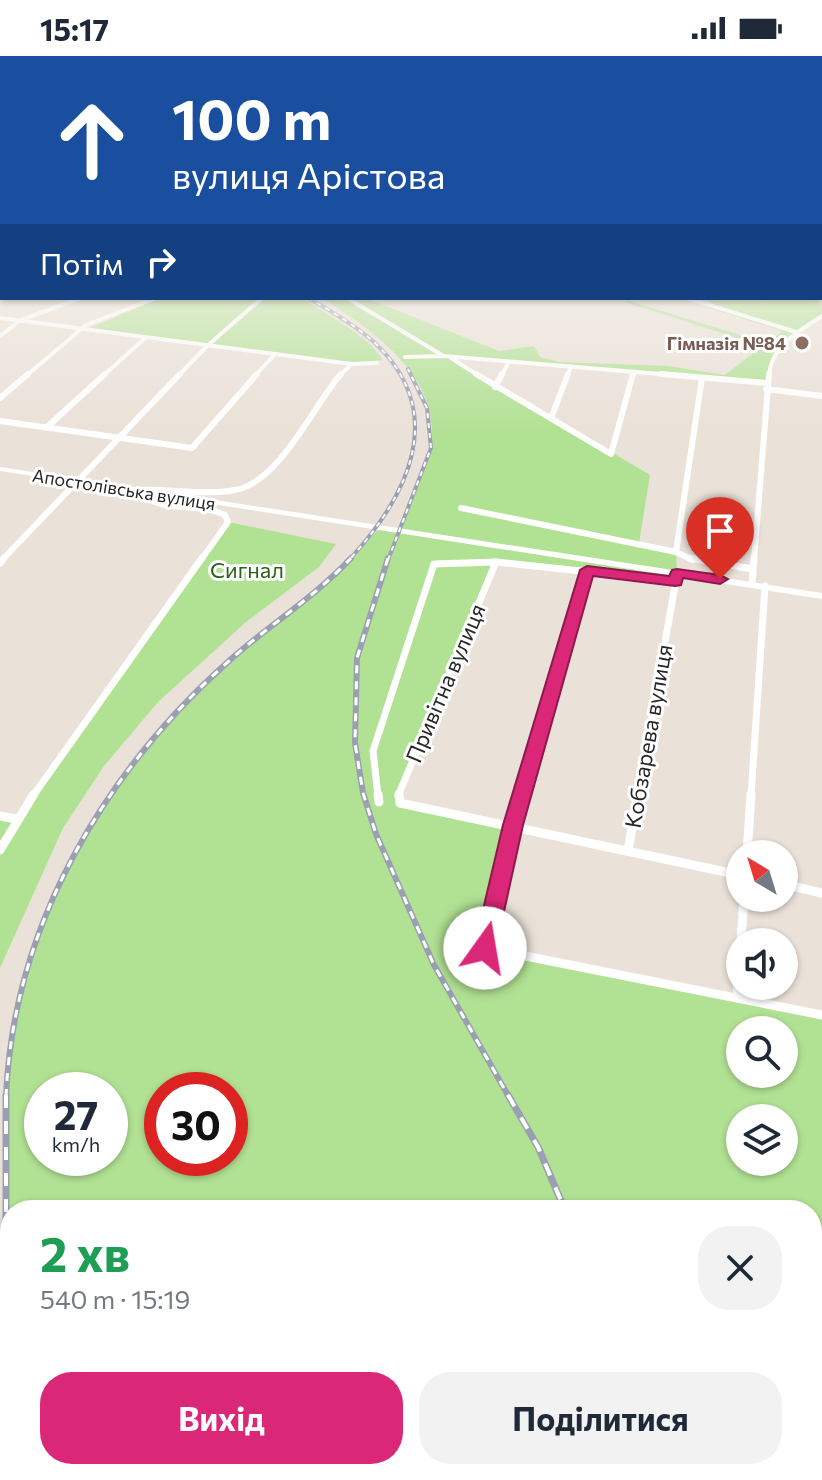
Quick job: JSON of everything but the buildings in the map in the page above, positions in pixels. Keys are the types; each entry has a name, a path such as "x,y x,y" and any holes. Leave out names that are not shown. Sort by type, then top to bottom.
{"street":[{"path":"0,336 21,320 76,300"},
{"path":"0,398 82,328 151,300"},
{"path":"0,563 207,346 260,300"},
{"path":"350,300 611,454 634,372"},
{"path":"693,300 796,332"},
{"path":"747,583 752,569 770,361 775,351 796,332 822,316"},
{"path":"0,318 352,364 377,363"},
{"path":"47,427 145,338"},
{"path":"0,421 186,448 196,446 275,354"},
{"path":"405,357 446,356 702,378 822,396"},
{"path":"495,387 509,362"},
{"path":"135,490 230,491 255,485 265,476 328,387 352,364"},
{"path":"551,418 571,367"},
{"path":"679,554 702,378"},
{"name":"Апостолівська вулиця","path":"0,469 676,577"},
{"path":"0,850 16,819 228,522 225,515 219,512 160,504 145,500 135,490"},
{"path":"461,508 679,554 704,563 752,569"},
{"path":"379,802 373,751 434,564 496,562 747,583 822,596"},
{"name":"Привітна вулиця","path":"496,562 397,798 400,803 513,825"},
{"path":"587,570 513,825 485,948 726,996"},
{"name":"Кобзарева вулиця","path":"628,851 676,577"},
{"path":"748,840 765,586"},
{"path":"0,816 16,819"},
{"path":"513,825 726,872"},
{"path":"798,887 822,893"},
{"path":"747,1000 822,1015"}],"green space":[{"path":"154,300 305,300 352,330 372,346 383,360 351,363 88,329"},
{"path":"325,300 371,300 499,351 534,346 540,357 559,362 668,366 725,375 763,346 624,302 627,300 766,343 783,331 706,307 712,302 706,300 821,300 822,316 777,351 766,383 451,357 650,475 639,543 676,552 677,573 667,581 496,562 398,798 513,825 485,947 726,996 726,1000 744,1000 822,1016 822,1200 6,1200 6,1091 15,1016 45,919 91,825 148,742 204,684 356,553 379,529 397,532 427,462 432,425 427,401 416,379 383,342"},
{"name":"Сигнал","path":"228,522 336,544 319,567 246,622 158,702 104,766 63,828 0,968 0,816 16,819"}],"railway":[{"path":"311,300 375,343 398,370 411,398 415,426 412,454 402,482 388,510 350,559"},
{"path":"388,560 431,448 427,408 408,369"},
{"path":"388,558 357,658 355,743 363,793 376,834 434,965 509,1097"},
{"path":"6,1097 13,1033 26,972 47,912 74,856 106,802 143,751 185,704 230,660 350,559"},
{"path":"508,1095 538,1147 561,1200"},
{"path":"6,1097 6,1200"}],"place":[{"name":"Гімназія №84","path":"802,343"}],"route":[{"path":"485,948 513,825 587,570 675,581 677,573 720,579"}]}
